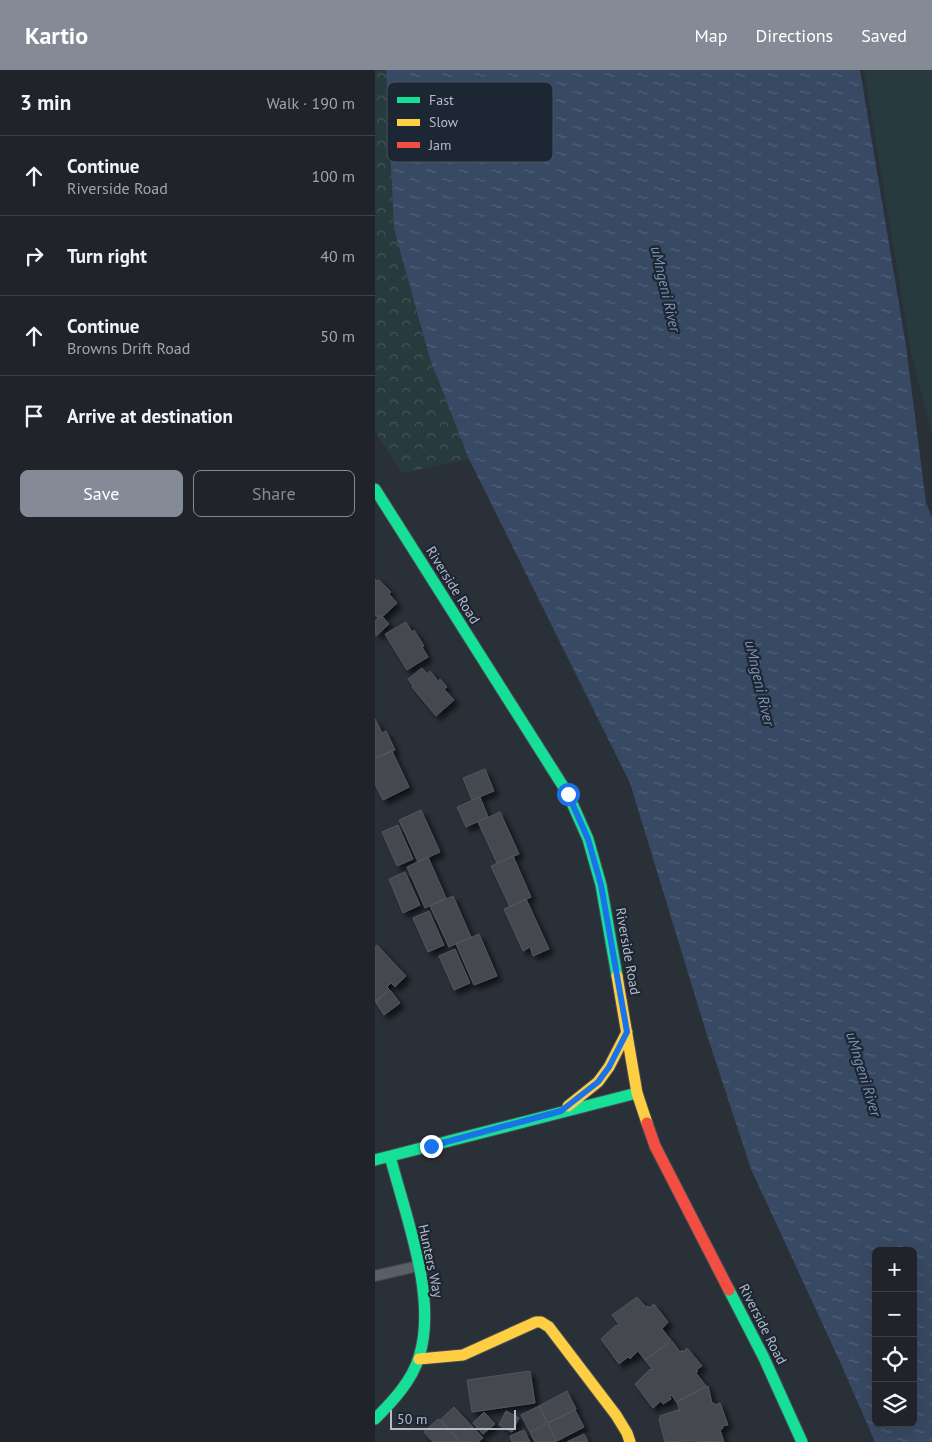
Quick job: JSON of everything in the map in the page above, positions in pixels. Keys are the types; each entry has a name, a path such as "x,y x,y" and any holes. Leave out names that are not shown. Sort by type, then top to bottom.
{"main road":[{"name":"Riverside Road","path":"375,489 568,794 588,839 601,885 637,1093 655,1146 764,1358 802,1442"},
{"path":"561,1111 598,1082 609,1067 627,1032"},
{"path":"375,1160 637,1093"},
{"name":"Hunters Way","path":"375,1419 405,1383 419,1359 423,1341 425,1308 419,1265 390,1156"},
{"path":"419,1359 463,1355 536,1322 541,1322 549,1327 616,1416 627,1433 629,1442"}],"lane":[{"path":"375,1276 419,1265"}],"green space":[{"path":"375,70 386,70 387,162 391,162 394,229 430,359 469,459 402,473 375,431"},
{"path":"864,70 932,70 932,434 911,353"}],"water":[{"name":"uMngeni River","path":"386,70 860,70 906,346 926,503 932,517 932,1442 875,1442 751,1169 707,1035 630,783 469,459 430,359 394,229 391,162 553,162 553,82 387,82 387,90"}],"building":[{"path":"375,579 379,580 391,592 389,594 397,603 380,619 375,615"},
{"path":"381,615 389,624 376,636 375,621"},
{"path":"406,622 412,632 414,630 424,646 422,647 428,657 407,670 385,634"},
{"path":"422,668 427,674 430,671 438,681 440,679 447,687 444,689 454,700 436,716 412,687 408,679"},
{"path":"375,719 382,733 386,731 395,750 375,758"},
{"path":"392,751 409,787 383,800 375,784 375,758"},
{"path":"485,769 494,791 472,800 463,778"},
{"path":"480,797 488,817 466,827 457,807"},
{"path":"421,810 440,852 418,862 399,820"},
{"path":"500,812 519,854 497,863 478,822"},
{"path":"398,825 413,859 397,866 382,832"},
{"path":"513,856 531,897 510,907 491,866"},
{"path":"428,857 446,898 425,908 407,867"},
{"path":"405,872 420,905 403,913 389,879"},
{"path":"453,896 471,937 449,947 430,906"},
{"path":"526,899 549,949 533,956 530,947 523,951 504,909"},
{"path":"429,911 444,945 428,952 413,918"},
{"path":"479,934 497,976 474,985 456,944"},
{"path":"377,945 406,976 395,987 391,983 387,987 389,989 377,1002 375,999 375,947"},
{"path":"455,949 470,983 454,990 439,956"},
{"path":"390,990 400,1003 384,1015 375,1001"},
{"path":"637,1297 646,1307 648,1306 649,1308 654,1304 668,1322 662,1329 671,1340 645,1360 638,1351 630,1359 628,1357 619,1364 601,1339 616,1325 620,1326 612,1315"},
{"path":"672,1341 680,1352 687,1348 702,1366 696,1370 698,1371 696,1373 706,1386 676,1402 672,1395 670,1396 671,1399 663,1404 661,1401 653,1408 635,1384 650,1369 653,1370 645,1360"},
{"path":"530,1371 535,1403 472,1412 467,1380"},
{"path":"708,1386 712,1403 715,1405 720,1403 728,1425 722,1426 723,1428 720,1430 724,1442 665,1442 659,1419 660,1416 678,1410 680,1412 677,1402"},
{"path":"567,1391 576,1409 548,1423 539,1406"},
{"path":"539,1406 547,1423 530,1432 521,1415"},
{"path":"454,1407 483,1438 478,1442 460,1442 440,1420"},
{"path":"575,1410 584,1427 557,1441 548,1423"},
{"path":"506,1411 519,1418 512,1432 499,1425"},
{"path":"484,1412 495,1424 483,1434 473,1423"},
{"path":"438,1419 460,1442 433,1442 424,1432"},
{"path":"548,1424 556,1442 535,1442 530,1433"},
{"path":"524,1430 530,1442 512,1442 510,1436"},
{"path":"584,1434 588,1442 567,1442"}],"traffic: fast":[{"path":"375,489 568,794 588,839 601,885 617,976"},
{"path":"375,1160 637,1093"},
{"path":"375,1419 395,1398 412,1374 419,1357 424,1334 425,1309 417,1256 390,1156"},
{"path":"729,1290 764,1358 802,1442"}],"traffic: slow":[{"path":"617,976 637,1093 647,1123"},
{"path":"568,1106 598,1082 609,1067 627,1032"},
{"path":"419,1359 463,1355 536,1322 541,1322 549,1327 616,1415 630,1442"}],"traffic: jam":[{"path":"647,1123 655,1146 729,1290"}],"route":[{"path":"431,1146 561,1111 598,1082 609,1067 627,1032 601,885 588,839 568,794"}]}
